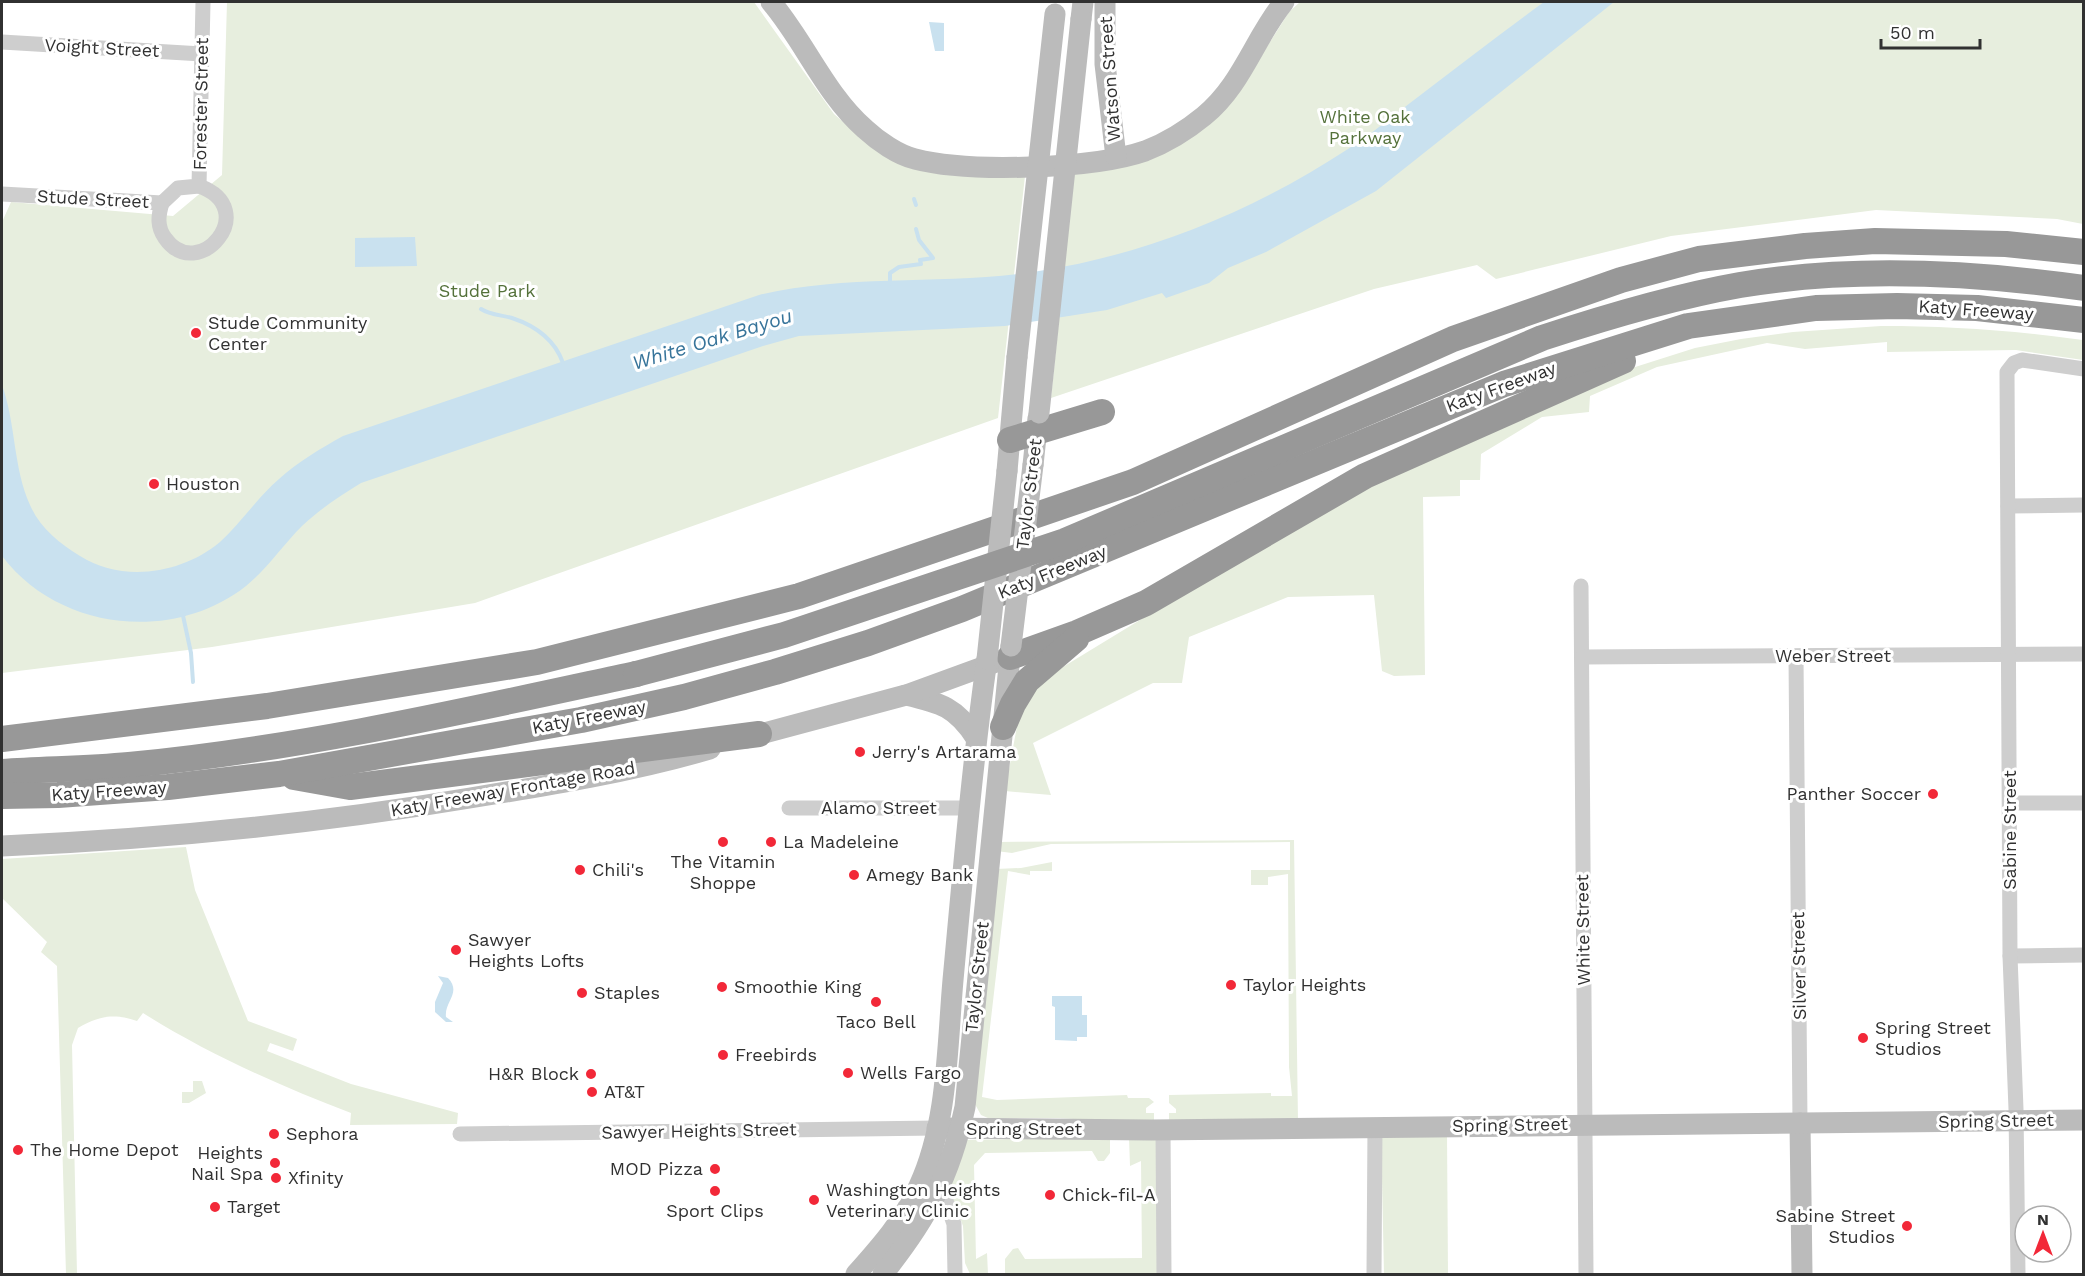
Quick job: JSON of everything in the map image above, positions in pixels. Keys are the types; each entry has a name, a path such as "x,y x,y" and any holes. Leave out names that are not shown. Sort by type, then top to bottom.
{"highway":[{"path":"2,739 267,706 537,662 799,596 1133,482 1483,327 1621,280 1699,259 1804,246 1875,241 2006,244 2084,252"},
{"path":"2,772 129,765 270,741 390,724 636,674 784,635 1065,541 1542,338 1618,313 1739,285 1875,273 2032,280 2084,288"},
{"name":"Katy Freeway","path":"2,796 58,795 276,774 592,718 684,697 868,643 1047,575 1504,384 1688,326 1816,309 1885,306 1977,309 2084,320"},
{"path":"999,657 1087,629 1146,603 1365,476 1622,361 1663,334"},
{"path":"1011,430 1037,423 1102,412"},
{"path":"1003,727 1027,681 1087,629"},
{"path":"276,774 350,787 759,734"},
{"path":"2,758 34,758 270,741"}],"main road":[{"path":"771,2 847,112 866,131 913,159 978,167 1082,164 1143,151 1167,141 1204,116 1234,85 1284,2"},
{"name":"Watson Street","path":"1105,2 1105,64 1116,157"},
{"name":"Taylor Street","path":"883,1275 916,1233 940,1186 960,1129 965,1107 1003,727 999,657 1007,471 1031,213 1056,8"},
{"name":"Taylor Street","path":"856,1275 903,1216 920,1185 937,1128 948,1053 976,738 999,657 1033,465 1082,10"},
{"name":"Katy Freeway Frontage Road","path":"2,846 157,837 275,826 555,784 664,762 906,694 999,657"},
{"path":"906,694 935,702 957,712 976,738"},
{"path":"956,956 979,956"},
{"name":"Spring Street","path":"937,1128 1163,1130 2084,1120"},
{"name":"Silver Street","path":"1800,1123 1802,1275"}],"street":[{"name":"Forester Street","path":"178,188 199,186 203,2"},
{"name":"Voight Street","path":"2,42 202,54"},
{"path":"162,203 159,223 167,242 185,252 206,249 222,235 226,214 217,196 199,186"},
{"name":"Stude Street","path":"2,194 162,203 178,188"},
{"name":"Sabine Street","path":"2018,1275 2016,1121 2010,956 2007,372 2018,361 2084,369"},
{"path":"2008,506 2084,505"},
{"name":"White Street","path":"1581,586 1586,1275"},
{"name":"Weber Street","path":"1582,657 2084,654"},
{"name":"Silver Street","path":"1796,657 1800,1123"},
{"path":"2011,803 2084,803"},
{"name":"Alamo Street","path":"789,808 969,808"},
{"path":"2010,956 2084,955"},
{"path":"1374,1275 1375,1126"},
{"name":"Sawyer Heights Street","path":"460,1134 937,1128"},
{"path":"1163,1130 1164,1275"},
{"path":"940,1186 954,1224 955,1275"}],"green space":[{"name":"Stude Park","path":"227,2 754,2 834,114 872,147 938,174 979,177 1025,176 998,418 475,603 212,647 2,673 2,222 11,202 173,216 222,175"},
{"name":"White Oak Parkway","path":"1300,2 2083,2 2083,224 2057,219 1876,210 1671,236 1496,279 1477,265 1374,289 1051,398 1074,173 1109,167 1239,91 1289,12"},
{"path":"1881,326 1978,329 2083,340 2083,360 2016,350 1887,352 1887,342 1805,349 1767,343 1657,367 1590,396 1589,412 1542,417 1481,454 1480,480 1460,480 1460,496 1423,497 1425,675 1394,676 1382,671 1374,595 1288,597 1189,637 1182,683 1153,683 1033,743 1051,795 1005,791 1020,710 1035,684 1355,489 1610,375 1695,348 1793,332"},
{"path":"1294,840 1298,1121 1169,1124 1169,1113 1176,1113 1176,1109 1169,1103 1169,1095 1271,1093 1271,1096 1292,1096 1289,1067 1288,874 1268,877 1268,885 1251,885 1251,870 1290,870 1290,842 1051,844 1012,853 996,851 997,842"},
{"path":"186,847 195,890 248,1021 297,1039 293,1051 270,1043 267,1051 351,1084 458,1113 457,1124 350,1125 351,1113 245,1068 143,1013 137,1021 121,1017 106,1017 93,1021 78,1028 72,1045 77,1274 66,1274 57,966 41,952 47,942 2,898 2,859"},
{"path":"1052,862 1052,871 1030,871 1030,875 1008,871 982,1097 997,1100 1127,1095 1128,1098 1149,1098 1154,1102 1146,1108 1146,1113 1154,1113 1154,1124 1058,1118 988,1118 981,1115 971,1097 996,869 1021,868"},
{"path":"193,1081 202,1081 206,1093 189,1103 182,1103 182,1092 193,1092"},
{"path":"1381,1133 1447,1134 1448,1274 1384,1274"},
{"path":"1110,1137 1110,1153 1104,1161 1098,1161 1092,1151 985,1153 974,1165 976,1259 987,1253 988,1274 970,1274 965,1263 963,1226 948,1186 964,1140"},
{"path":"1129,1137 1158,1137 1159,1274 1005,1274 1005,1259 1013,1249 1018,1248 1025,1259 1142,1258 1141,1161 1130,1166"}],"water":[{"name":"White Oak Bayou","path":"1544,2 1614,2 1376,191 1266,252 1228,268 1209,283 1166,298 1162,293 1107,310 1005,326 799,336 763,346 361,483 309,520 246,586 217,604 185,616 151,622 117,620 84,613 53,600 26,581 2,556 2,385 7,400 24,491 34,513 45,528 80,556 114,570 133,572 170,568 205,553 220,542 279,479 302,461 343,436 759,295 828,284 969,278 1039,271 1121,253 1200,226 1276,191 1357,144"},
{"path":"929,22 944,23 944,51 935,51"},
{"path":"415,237 417,266 355,267 355,238"},
{"path":"438,976 448,978 452,983 453,993 447,1007 446,1017 453,1022 446,1022 435,1012 435,1002 443,983"},
{"path":"1052,996 1082,996 1082,1015 1087,1015 1087,1037 1077,1037 1077,1041 1055,1040 1055,1007 1052,1006"}],"waterway":[{"path":"914,199 916,205"},
{"path":"890,284 890,273 899,267 921,264 920,260 933,258 919,240 916,229"},
{"path":"481,309 512,318 537,330 555,347 563,363"},
{"path":"182,611 191,653 193,682"}],"place":[{"name":"Stude Community Center","path":"196,333"},
{"name":"Houston","path":"154,484"},
{"name":"Jerry's Artarama","path":"860,752"},
{"name":"Panther Soccer","path":"1933,794"},
{"name":"The Vitamin Shoppe","path":"723,842"},
{"name":"La Madeleine","path":"771,842"},
{"name":"Chili's","path":"580,870"},
{"name":"Amegy Bank","path":"854,875"},
{"name":"Sawyer Heights Lofts","path":"456,950"},
{"name":"Taylor Heights","path":"1231,985"},
{"name":"Smoothie King","path":"722,987"},
{"name":"Staples","path":"582,993"},
{"name":"Taco Bell","path":"876,1002"},
{"name":"Spring Street Studios","path":"1863,1038"},
{"name":"Freebirds","path":"723,1055"},
{"name":"Wells Fargo","path":"848,1073"},
{"name":"H&R Block","path":"591,1074"},
{"name":"AT&T","path":"592,1092"},
{"name":"Sephora","path":"274,1134"},
{"name":"The Home Depot","path":"18,1150"},
{"name":"Heights Nail Spa","path":"275,1163"},
{"name":"MOD Pizza","path":"715,1169"},
{"name":"Xfinity","path":"276,1178"},
{"name":"Sport Clips","path":"715,1191"},
{"name":"Chick-fil-A","path":"1050,1195"},
{"name":"Washington Heights Veterinary Clinic","path":"814,1200"},
{"name":"Target","path":"215,1207"},
{"name":"Sabine Street Studios","path":"1907,1226"}]}
